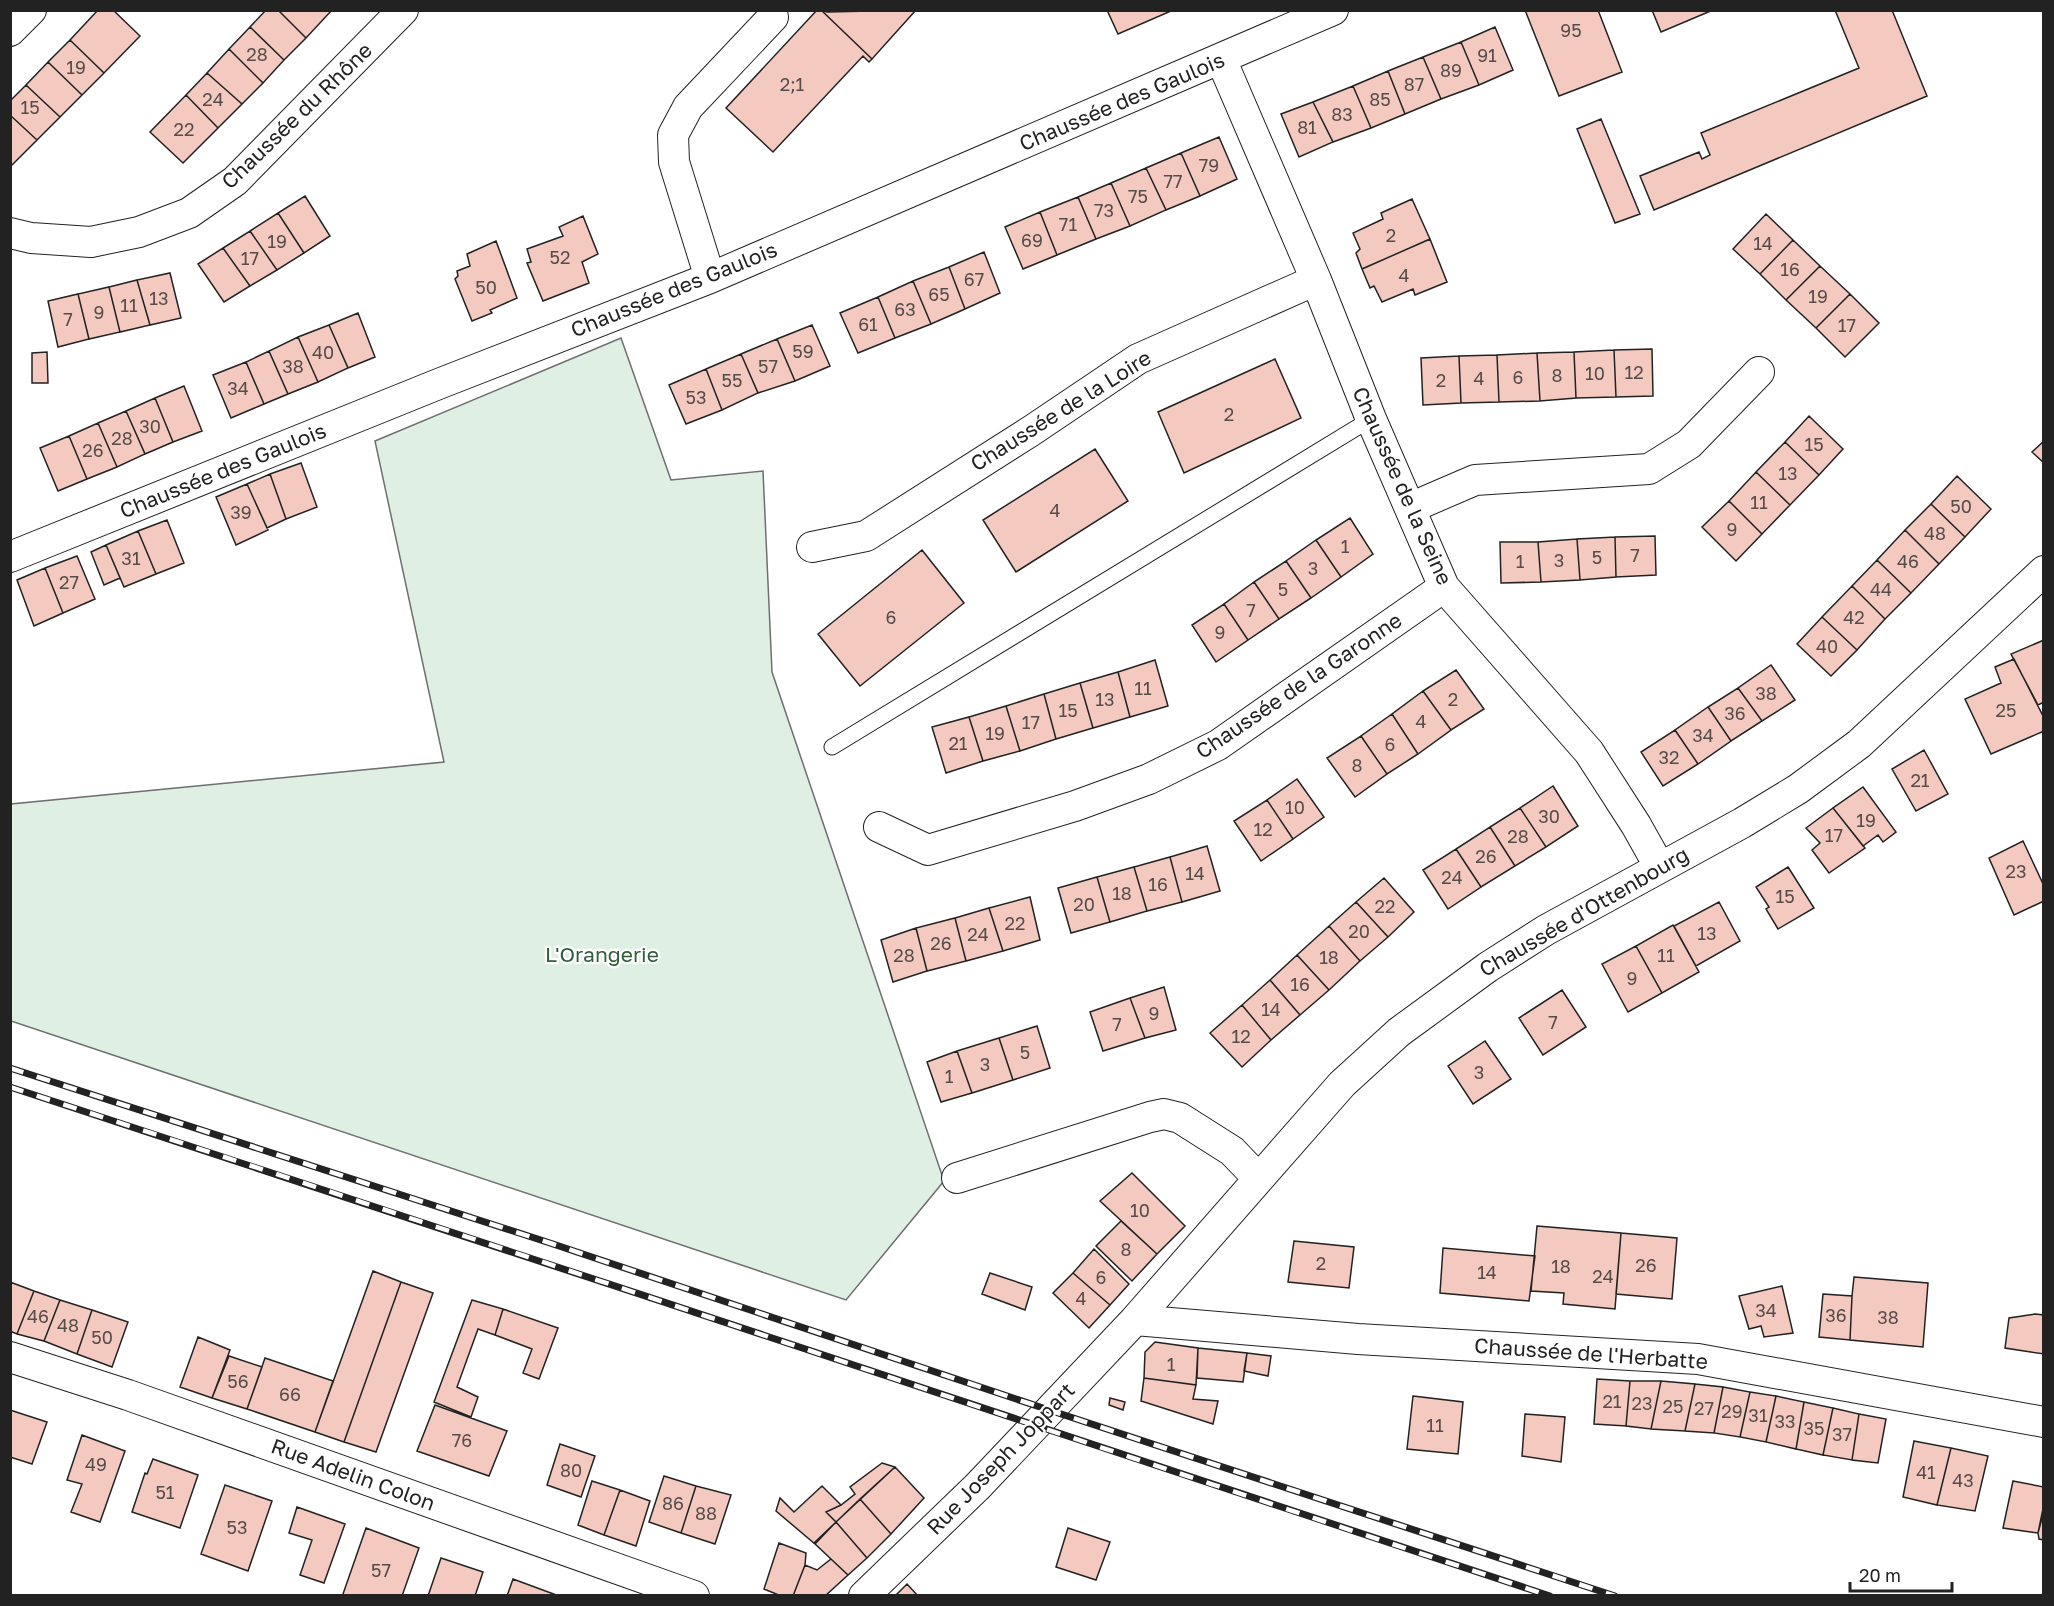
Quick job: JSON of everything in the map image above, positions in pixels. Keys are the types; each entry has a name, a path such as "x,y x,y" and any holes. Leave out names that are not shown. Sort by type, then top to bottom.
{"street":[{"path":"10,32 31,10"},
{"name":"Chaussée du Rhône","path":"10,233 91,242 140,232 189,213 235,181 404,10"},
{"name":"Chaussée des Gaulois","path":"10,557 441,383 710,278 1333,10"},
{"path":"710,278 674,162 673,135 688,107 772,13"},
{"name":"Chaussée de la Seine","path":"1221,60 1444,587 1589,752 1636,825 1659,866"},
{"name":"Chaussée de la Loire","path":"812,547 866,536 1138,359 1316,280"},
{"path":"1410,508 1475,480 1649,469 1689,444 1758,372"},
{"name":"Chaussée d'Ottenbourg","path":"1135,1320 1342,1084 1399,1032 1488,967 1546,930 1659,866 1742,823 1798,789 1859,744 2043,571"},
{"name":"Chaussée de la Garonne","path":"879,827 928,850 1075,806 1149,779 1218,745 1444,587"},
{"path":"957,1178 1164,1114 1180,1118 1232,1151 1258,1178"},
{"name":"Chaussée de l'Herbatte","path":"1135,1320 1358,1339 1698,1359 2043,1422"},
{"name":"Rue Joseph Joppart","path":"864,1596 978,1486 1135,1320"},
{"name":"Rue Adelin Colon","path":"10,1357 128,1395 694,1596"}],"lane":[{"path":"832,747 1371,419"}],"green space":[{"name":"L'Orangerie","path":"621,338 671,480 763,471 772,672 944,1181 846,1300 11,1021 11,804 444,762 375,441"}],"building":[{"path":"98,10 113,10 140,36 104,73 70,40"},
{"path":"266,10 278,10 306,38 284,60 250,27"},
{"path":"278,10 332,10 306,38"},
{"path":"817,10 821,10 872,59 869,62 863,56 773,152 726,108"},
{"path":"821,10 827,12 916,10 872,59"},
{"path":"1107,10 1171,10 1171,11 1118,34"},
{"path":"1525,10 1598,10 1622,72 1559,96"},
{"path":"1652,10 1713,10 1661,32"},
{"path":"1835,10 1892,10 1927,96 1654,210 1640,176 1699,152 1702,159 1710,155 1701,133 1859,68"},
{"path":"250,27 284,60 263,83 229,49"},
{"path":"1495,27 1513,70 1479,85 1461,42"},
{"path":"70,40 104,73 82,95 48,62"},
{"path":"1461,42 1479,85 1441,99 1423,57"},
{"path":"229,49 263,83 242,104 207,73"},
{"path":"1423,57 1441,99 1405,114 1388,71"},
{"path":"48,62 82,95 60,117 26,85"},
{"path":"1388,71 1405,114 1371,128 1353,86"},
{"path":"207,73 242,104 218,128 186,95"},
{"path":"26,85 60,117 37,140 10,115 10,101"},
{"path":"1353,86 1371,128 1333,142 1313,102"},
{"path":"186,95 218,128 183,163 150,132"},
{"path":"1313,102 1333,142 1299,157 1281,114"},
{"path":"10,115 37,140 10,167"},
{"path":"1601,119 1640,214 1615,223 1577,129"},
{"path":"1219,137 1237,179 1200,196 1181,153"},
{"path":"1181,153 1200,196 1166,210 1146,168"},
{"path":"1146,168 1166,210 1130,226 1111,183"},
{"path":"1111,183 1130,226 1096,239 1078,197"},
{"path":"305,196 330,236 304,253 278,213"},
{"path":"1078,197 1096,239 1057,255 1040,212"},
{"path":"1412,199 1430,239 1362,269 1356,253 1360,249 1353,233 1383,219 1381,213"},
{"path":"1040,212 1057,255 1023,269 1005,227"},
{"path":"278,213 304,253 277,270 250,231"},
{"path":"1766,214 1793,240 1760,274 1733,249"},
{"path":"583,216 598,254 582,262 589,283 543,301 527,263 531,262 527,249 563,236 559,227"},
{"path":"250,231 277,270 250,286 223,248"},
{"path":"1430,239 1447,282 1415,295 1413,289 1382,302 1374,286 1370,288 1362,269"},
{"path":"1793,240 1820,266 1786,300 1760,274"},
{"path":"496,241 517,298 490,310 492,313 472,321 455,279 458,276 457,271 470,266 467,254"},
{"path":"223,248 250,286 224,302 198,264"},
{"path":"984,252 1000,293 965,309 949,267"},
{"path":"1820,266 1850,294 1816,328 1786,300"},
{"path":"949,267 965,309 931,324 913,281"},
{"path":"170,273 181,318 150,325 137,280"},
{"path":"137,280 150,325 120,332 109,287"},
{"path":"913,281 931,324 895,338 878,297"},
{"path":"109,287 120,332 89,339 78,294"},
{"path":"78,294 89,339 58,347 48,301"},
{"path":"1850,294 1879,323 1845,357 1816,328"},
{"path":"878,297 895,338 858,353 840,313"},
{"path":"358,313 375,357 348,368 329,325"},
{"path":"329,325 348,368 318,382 298,337"},
{"path":"812,325 830,366 795,381 777,339"},
{"path":"298,337 318,382 288,394 269,351"},
{"path":"777,339 795,381 758,393 741,354"},
{"path":"1652,349 1653,396 1616,397 1614,350"},
{"path":"1614,350 1616,397 1576,398 1574,352"},
{"path":"269,351 288,394 264,404 246,362"},
{"path":"47,352 48,383 32,383 32,353"},
{"path":"1574,352 1576,398 1540,401 1537,353"},
{"path":"1537,353 1540,401 1499,402 1497,355"},
{"path":"741,354 758,393 722,410 706,369"},
{"path":"1497,355 1499,402 1461,403 1459,356"},
{"path":"1459,356 1461,403 1423,405 1421,358"},
{"path":"1275,359 1301,418 1184,473 1158,412"},
{"path":"246,362 264,404 231,418 213,375"},
{"path":"706,369 722,410 686,424 669,385"},
{"path":"184,386 202,431 173,442 155,398"},
{"path":"155,398 173,442 145,454 126,411"},
{"path":"126,411 145,454 117,467 98,423"},
{"path":"1809,416 1843,449 1819,475 1785,442"},
{"path":"98,423 117,467 87,479 69,436"},
{"path":"69,436 87,479 58,491 40,448"},
{"path":"2044,441 2044,463 2032,452"},
{"path":"1785,442 1819,475 1790,505 1756,472"},
{"path":"1095,449 1128,501 1016,572 983,520"},
{"path":"301,463 317,507 286,519 270,474"},
{"path":"1756,472 1790,505 1762,534 1729,501"},
{"path":"270,474 286,519 267,528 247,484"},
{"path":"1957,476 1991,509 1965,537 1931,504"},
{"path":"247,484 268,530 236,545 216,497"},
{"path":"1729,501 1762,534 1736,561 1702,527"},
{"path":"1931,504 1965,537 1939,564 1905,530"},
{"path":"1350,518 1373,554 1341,577 1316,540"},
{"path":"167,520 184,563 156,574 138,531"},
{"path":"1905,530 1939,564 1911,593 1877,560"},
{"path":"138,531 156,574 124,587 106,545"},
{"path":"1655,536 1656,575 1616,577 1615,537"},
{"path":"1615,537 1616,577 1580,580 1577,539"},
{"path":"1577,539 1580,580 1541,582 1538,542"},
{"path":"1316,540 1341,577 1311,598 1286,561"},
{"path":"1500,542 1538,542 1541,582 1501,583"},
{"path":"106,545 120,578 104,585 91,552"},
{"path":"922,550 964,603 860,686 818,634"},
{"path":"77,556 95,599 63,613 45,568"},
{"path":"1877,560 1911,593 1885,619 1852,586"},
{"path":"1286,561 1311,598 1279,619 1254,582"},
{"path":"45,568 63,613 34,626 17,580"},
{"path":"1254,582 1279,619 1248,640 1224,604"},
{"path":"1852,586 1885,619 1857,650 1822,617"},
{"path":"1224,604 1248,640 1216,662 1192,625"},
{"path":"1822,617 1857,650 1831,676 1797,644"},
{"path":"2044,640 2044,702 2038,705 2011,654"},
{"path":"2014,659 2044,718 2044,731 1991,754 1965,699 2001,683 1995,667"},
{"path":"1155,660 1168,706 1130,717 1118,672"},
{"path":"1771,665 1795,700 1762,721 1738,688"},
{"path":"1456,670 1484,709 1451,730 1423,691"},
{"path":"1118,672 1130,717 1093,728 1080,683"},
{"path":"1080,683 1093,728 1056,739 1044,694"},
{"path":"1738,688 1762,721 1731,741 1708,707"},
{"path":"1423,691 1451,730 1418,754 1392,714"},
{"path":"1044,694 1056,739 1020,751 1006,706"},
{"path":"1006,706 1020,751 983,761 969,717"},
{"path":"1708,707 1731,741 1698,764 1675,730"},
{"path":"1392,714 1418,754 1387,774 1361,736"},
{"path":"969,717 983,761 946,773 932,727"},
{"path":"1675,730 1698,764 1663,786 1641,752"},
{"path":"1361,736 1387,774 1355,797 1327,758"},
{"path":"1924,750 1948,794 1916,811 1892,769"},
{"path":"1297,779 1324,817 1293,839 1267,800"},
{"path":"1553,786 1578,826 1546,847 1520,808"},
{"path":"1863,787 1896,832 1883,842 1878,835 1863,846 1833,808"},
{"path":"1267,800 1293,839 1261,861 1234,821"},
{"path":"1520,808 1546,847 1515,866 1490,827"},
{"path":"1833,808 1865,848 1829,873 1812,850 1820,843 1806,828"},
{"path":"1490,827 1515,866 1481,887 1456,849"},
{"path":"2023,841 2044,886 2044,901 2014,915 1989,858"},
{"path":"1207,846 1220,891 1182,902 1170,857"},
{"path":"1456,849 1481,887 1448,909 1423,870"},
{"path":"1170,857 1182,902 1147,911 1134,867"},
{"path":"1134,867 1147,911 1110,922 1097,877"},
{"path":"1788,867 1814,908 1778,929 1766,909 1769,907 1756,887"},
{"path":"1097,877 1110,922 1071,933 1058,888"},
{"path":"1384,878 1414,912 1388,937 1356,902"},
{"path":"1030,897 1040,940 1003,951 989,908"},
{"path":"1356,902 1388,937 1360,961 1329,926"},
{"path":"1719,902 1740,941 1696,966 1674,926"},
{"path":"989,908 1003,951 966,961 955,918"},
{"path":"955,918 966,961 927,971 916,928"},
{"path":"1673,925 1699,972 1662,993 1636,946"},
{"path":"1329,926 1360,961 1329,990 1297,955"},
{"path":"916,928 927,971 893,982 881,940"},
{"path":"1636,946 1662,993 1628,1012 1602,964"},
{"path":"1297,955 1329,990 1300,1015 1270,980"},
{"path":"1270,980 1300,1015 1271,1040 1242,1005"},
{"path":"1164,987 1176,1030 1145,1038 1130,998"},
{"path":"1562,990 1586,1027 1543,1055 1519,1018"},
{"path":"1130,998 1145,1038 1103,1051 1090,1012"},
{"path":"1242,1005 1271,1040 1242,1067 1210,1033"},
{"path":"1037,1026 1050,1068 1013,1080 999,1038"},
{"path":"999,1038 1013,1080 972,1093 957,1051"},
{"path":"1485,1041 1511,1079 1473,1104 1448,1066"},
{"path":"957,1051 972,1093 941,1102 927,1062"},
{"path":"1132,1173 1185,1226 1157,1254 1100,1201"},
{"path":"1121,1221 1157,1254 1132,1281 1096,1246"},
{"path":"1537,1226 1621,1233 1615,1309 1563,1304 1564,1293 1531,1291"},
{"path":"1621,1233 1677,1238 1672,1299 1616,1294"},
{"path":"1294,1241 1354,1247 1349,1288 1288,1282"},
{"path":"1443,1248 1535,1256 1529,1301 1440,1293"},
{"path":"1094,1249 1129,1284 1110,1305 1073,1273"},
{"path":"373,1271 401,1282 344,1442 315,1432"},
{"path":"990,1273 1032,1287 1025,1310 982,1294"},
{"path":"1073,1273 1110,1305 1089,1328 1053,1293"},
{"path":"1854,1277 1928,1283 1923,1347 1850,1340"},
{"path":"10,1282 34,1291 17,1334 10,1331"},
{"path":"401,1282 433,1293 376,1452 344,1442"},
{"path":"1782,1286 1793,1333 1764,1337 1761,1326 1749,1329 1739,1296"},
{"path":"34,1291 60,1300 44,1341 17,1334"},
{"path":"1823,1294 1852,1296 1850,1340 1819,1337"},
{"path":"60,1300 92,1310 77,1354 44,1341"},
{"path":"472,1300 503,1309 495,1335 478,1329 457,1387 478,1397 471,1417 434,1402"},
{"path":"503,1309 558,1328 539,1379 523,1373 532,1349 495,1335"},
{"path":"92,1310 128,1322 112,1367 77,1354"},
{"path":"2044,1315 2044,1354 2005,1348 2009,1318"},
{"path":"198,1337 230,1350 212,1398 180,1387"},
{"path":"1155,1342 1198,1348 1196,1385 1144,1378 1145,1352"},
{"path":"1198,1348 1247,1353 1243,1382 1197,1378"},
{"path":"1247,1353 1271,1356 1268,1376 1244,1371"},
{"path":"229,1356 262,1367 247,1409 212,1398"},
{"path":"265,1358 333,1381 315,1432 247,1409"},
{"path":"1144,1378 1196,1385 1193,1399 1218,1401 1213,1424 1141,1401"},
{"path":"1597,1379 1630,1381 1626,1426 1594,1424"},
{"path":"1630,1381 1661,1381 1651,1429 1626,1426"},
{"path":"1661,1381 1695,1384 1685,1431 1651,1429"},
{"path":"1695,1384 1723,1387 1714,1433 1685,1431"},
{"path":"1723,1387 1750,1392 1740,1437 1714,1433"},
{"path":"1750,1392 1776,1396 1766,1442 1740,1437"},
{"path":"1413,1396 1463,1402 1458,1454 1407,1449"},
{"path":"1776,1396 1804,1402 1796,1449 1766,1442"},
{"path":"1110,1398 1125,1402 1123,1410 1109,1405"},
{"path":"1804,1402 1833,1408 1823,1455 1796,1449"},
{"path":"435,1405 507,1431 489,1476 417,1451"},
{"path":"1833,1408 1859,1414 1852,1460 1823,1455"},
{"path":"10,1410 47,1422 32,1464 10,1457"},
{"path":"1525,1414 1565,1417 1561,1462 1522,1456"},
{"path":"1859,1414 1886,1419 1878,1463 1852,1460"},
{"path":"82,1435 125,1451 100,1522 71,1512 82,1484 67,1480"},
{"path":"1914,1441 1951,1448 1937,1505 1903,1497"},
{"path":"560,1444 595,1456 581,1497 547,1485"},
{"path":"1951,1448 1988,1456 1975,1511 1937,1505"},
{"path":"153,1459 198,1475 180,1528 132,1512 145,1473 147,1474"},
{"path":"882,1463 895,1467 836,1522 826,1512 841,1505 855,1494 850,1487"},
{"path":"895,1467 924,1498 891,1534 860,1499"},
{"path":"664,1476 696,1486 681,1533 649,1522"},
{"path":"592,1481 620,1490 604,1535 578,1525"},
{"path":"2013,1481 2044,1487 2044,1511 2038,1533 2003,1528"},
{"path":"225,1485 272,1501 248,1571 201,1554"},
{"path":"696,1486 731,1495 715,1544 681,1533"},
{"path":"822,1486 841,1505 826,1512 836,1522 815,1544 776,1511 780,1498 794,1512"},
{"path":"620,1490 650,1501 636,1546 604,1535"},
{"path":"860,1499 891,1534 867,1558 836,1522"},
{"path":"2044,1504 2044,1540 2039,1539 2038,1533"},
{"path":"297,1507 345,1524 324,1583 300,1575 312,1540 289,1533"},
{"path":"836,1522 867,1558 848,1575 814,1543"},
{"path":"366,1528 419,1548 402,1596 348,1596 343,1594"},
{"path":"1068,1528 1110,1542 1096,1580 1056,1567"},
{"path":"779,1543 806,1553 805,1565 793,1596 781,1596 764,1589"},
{"path":"441,1558 483,1572 475,1596 428,1596"},
{"path":"831,1559 848,1575 825,1596 793,1596 805,1565 817,1570"},
{"path":"513,1579 559,1596 507,1596"},
{"path":"907,1584 918,1596 895,1596"}],"railway":[{"path":"10,1068 553,1244 1615,1596"},
{"path":"10,1087 1550,1596"}]}
